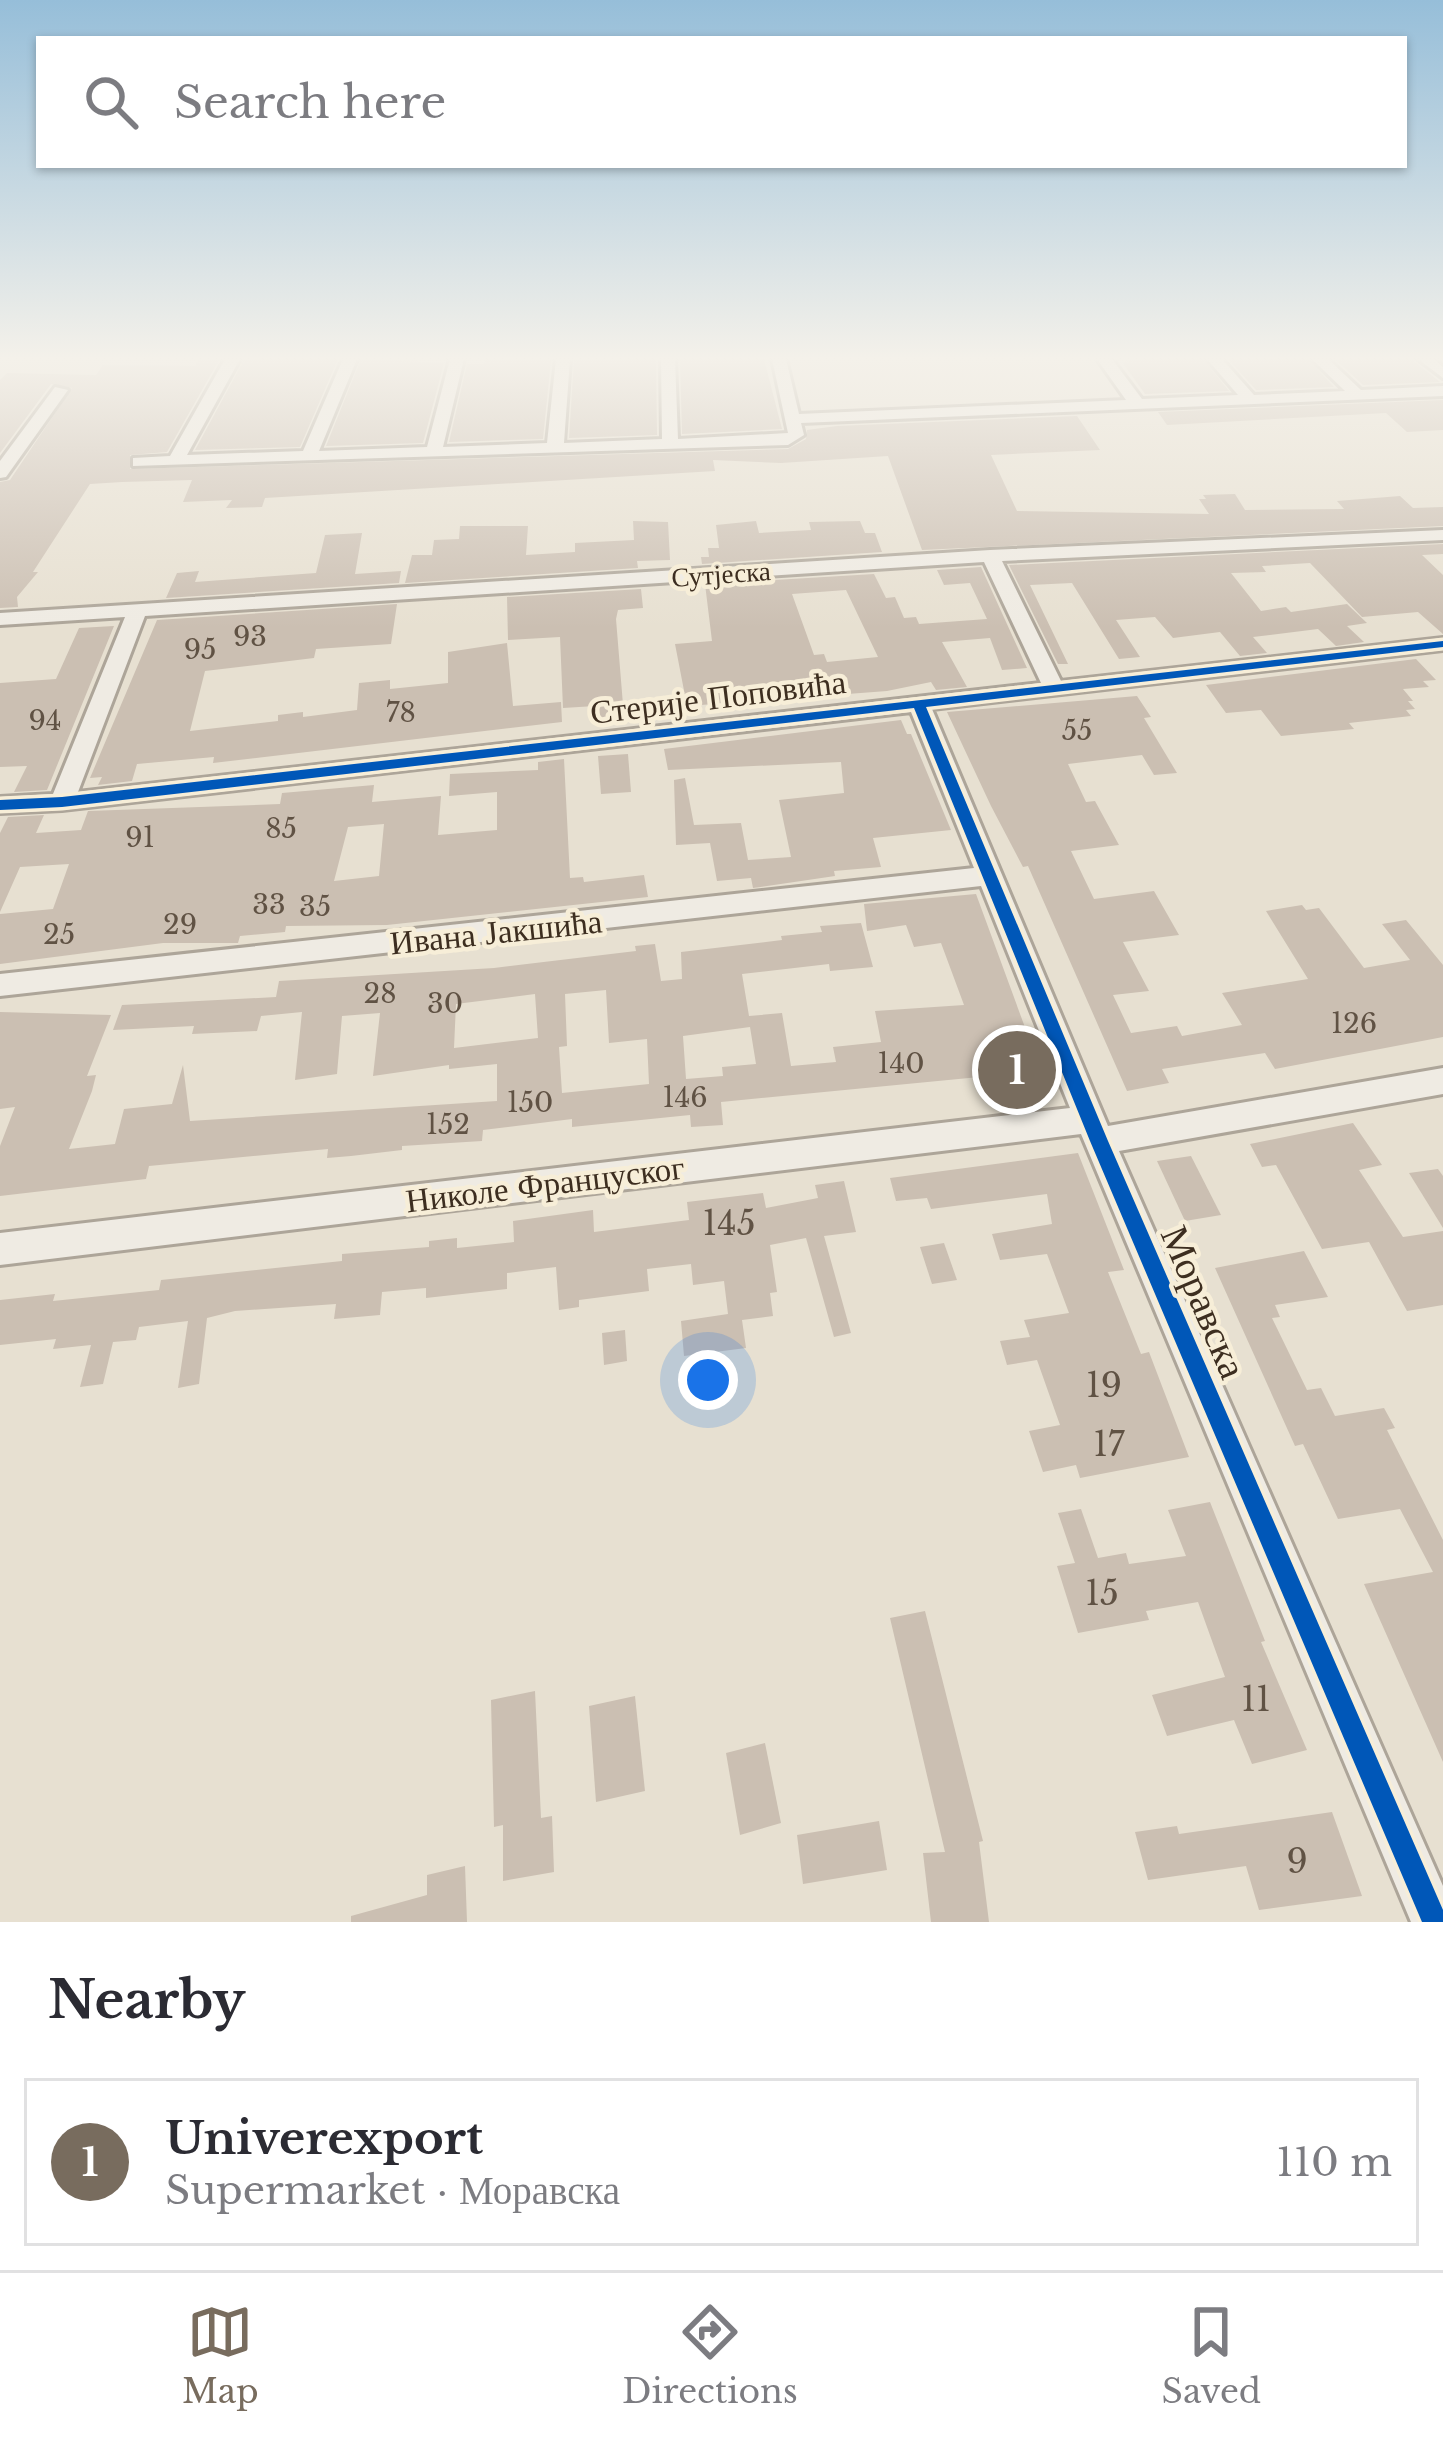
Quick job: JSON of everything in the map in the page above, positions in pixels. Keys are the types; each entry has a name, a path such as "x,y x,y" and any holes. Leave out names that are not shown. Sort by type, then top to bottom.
{"street":[{"path":"175,462 182,449"},
{"path":"308,458 312,449"},
{"path":"433,454 434,449"},
{"path":"139,462 564,449"},
{"name":"Сутјеска","path":"0,619 136,614 990,556 1443,535"},
{"path":"990,556 1052,686"},
{"path":"62,802 136,614"},
{"name":"Стерије Поповића","path":"0,805 62,802 1443,644"},
{"name":"Моравска","path":"919,704 1094,1130 1435,1922"},
{"name":"Ивана Јакшића","path":"0,986 992,875"},
{"name":"Николе Француског","path":"0,1249 1094,1130 1443,1081"}],"building":[{"path":"31,449 169,449 130,455 130,469 789,449 1099,449 991,455 1017,511 1209,514 1199,499 1206,499 1203,495 1235,494 1245,510 1344,509 1337,501 1400,496 1413,508 1443,507 1443,526 922,550 888,456 781,463 713,460 715,471 265,498 262,507 226,508 232,500 183,502 192,480 122,482 90,484 33,572 38,572 17,597 18,607 0,608 0,482 10,480"},
{"path":"633,521 668,522 670,560 637,561 638,568 405,583 412,555 432,555 434,540 459,539 460,526 528,526 526,555 575,552 575,543 634,540"},
{"path":"756,521 759,533 811,530 809,522 860,521 865,533 875,533 882,552 702,564 701,557 709,557 708,548 719,548 716,525"},
{"path":"362,533 355,574 401,571 399,583 166,598 177,573 199,571 195,582 316,573 325,535"},
{"path":"1443,544 1443,554 1422,555 1443,575 1443,634 1418,612 1362,617 1310,563 1262,566 1266,572 1231,573 1261,611 1347,604 1367,623 1347,626 1364,642 1336,646 1318,629 1253,637 1267,653 1240,656 1220,632 1173,638 1155,617 1116,620 1140,657 1119,659 1072,583 1030,585 1068,664 1058,664 1009,565"},
{"path":"981,567 1027,668 1002,670 990,638 942,642 967,687 936,690 931,682 887,691 687,706 675,644 712,641 705,584 874,574 886,598 895,597 904,618 916,617 919,624 987,619 970,583 944,585 937,570","holes":["846,590 878,657 827,662 824,654 814,655 792,594"]},
{"path":"641,589 643,608 618,610 616,619 624,717 596,719 595,706 563,708 560,637 508,640 507,597"},
{"path":"397,604 391,644 316,649 314,658 205,671 190,731 278,721 278,715 357,710 359,683 390,680 390,689 448,683 448,652 507,643 513,706 561,702 562,722 213,763 214,757 137,764 132,781 98,785 102,777 90,778 157,620"},
{"path":"114,626 47,790 14,792 27,766 0,767 0,683 56,679 79,628"},
{"path":"1416,659 1436,680 1423,681 1429,687 1403,689 1413,701 1408,701 1415,709 1406,710 1411,716 1349,723 1354,729 1281,736 1261,710 1226,713 1206,685"},
{"path":"1137,696 1151,717 1144,718 1177,773 1154,775 1142,755 1068,764 1086,802 1095,801 1119,845 1071,851 1094,899 1154,891 1179,935 1123,942 1149,991 1113,995 1131,1033 1177,1026 1182,1036 1242,1025 1222,993 1308,979 1266,911 1302,905 1306,910 1319,908 1364,968 1410,960 1382,924 1406,920 1443,965 1443,1037 1275,1069 1265,1053 1162,1069 1169,1083 1127,1091 1028,866 1023,867 947,712"},
{"path":"901,720 951,830 873,838 881,867 834,871 835,876 753,888 751,878 717,881 710,843 676,845 674,780 685,778 694,825 741,823 748,860 791,857 779,800 844,793 841,762 668,770 664,749"},
{"path":"628,754 631,792 601,794 598,756"},
{"path":"564,759 570,878 583,877 584,882 644,875 648,897 387,925 286,926 285,932 240,936 238,943 163,943 0,964 0,914 53,909 69,864 20,867 0,912 0,833 8,817 44,815 36,833 81,830 88,811 280,804 282,793 374,785 372,802 441,796 438,835 497,830 497,792 449,796 450,774 538,770 538,762","holes":["384,824 379,876 334,881 348,827"]},
{"path":"976,894 1041,1071 721,1102 723,1125 691,1127 690,1115 572,1127 572,1119 483,1130 482,1141 402,1146 402,1150 351,1156 327,1158 328,1149 149,1166 146,1179 0,1196 0,1146 15,1107 0,1109 0,1012 111,1015 87,1076 96,1075 69,1149 115,1144 124,1109 172,1104 183,1065 190,1121 497,1101 497,1064 449,1069 449,1065 373,1076 380,1013 342,1016 337,1074 295,1080 302,1012 261,1016 257,1031 192,1034 194,1026 113,1030 122,1005 276,997 279,981 494,968 636,951 635,946 655,944 661,981 682,979 681,952 782,940 781,936 822,932 820,926 861,923 873,967 830,971 829,964 742,974 749,1016 782,1013 791,1066 836,1062 833,1047 881,1042 875,1011 964,1005 941,943 914,947 906,925 867,931 864,904","holes":["606,990 609,1043 647,1039 649,1084 562,1093 559,1047 567,1046 565,994","535,994 538,1038 454,1048 456,1004","750,1027 756,1064 722,1067 723,1076 686,1079 683,1036"]},
{"path":"1353,1123 1382,1165 1359,1170 1403,1237 1443,1231 1443,1305 1407,1311 1369,1242 1322,1249 1276,1165 1262,1167 1250,1144"},
{"path":"1078,1153 1124,1270 1108,1272 1141,1354 1149,1352 1189,1457 1080,1478 1076,1465 1043,1472 1029,1431 1060,1425 1037,1360 1007,1365 1000,1341 1030,1337 1024,1320 1069,1313 1047,1254 1000,1260 992,1234 1052,1224 1047,1194 931,1209 927,1198 896,1201 890,1178"},
{"path":"1191,1156 1221,1215 1185,1221 1157,1161"},
{"path":"1438,1169 1443,1176 1443,1228 1409,1173"},
{"path":"844,1181 856,1232 824,1236 851,1333 834,1337 806,1238 770,1245 777,1292 770,1293 773,1316 742,1320 746,1348 684,1356 681,1321 728,1314 724,1281 693,1285 691,1264 647,1269 649,1291 579,1300 579,1307 559,1310 556,1267 507,1273 507,1289 426,1298 426,1288 382,1292 380,1315 334,1319 336,1304 235,1311 207,1318 199,1384 178,1388 188,1321 139,1327 136,1340 113,1342 103,1384 80,1387 91,1345 53,1349 56,1339 0,1345 0,1300 55,1294 53,1301 159,1290 161,1280 342,1261 342,1254 429,1247 429,1241 457,1238 457,1248 514,1242 513,1221 593,1210 594,1232 689,1220 687,1202 763,1193 766,1208 818,1198 815,1185"},
{"path":"944,1243 957,1280 932,1284 920,1247"},
{"path":"1304,1251 1328,1297 1275,1305 1280,1317 1272,1318 1307,1390 1321,1388 1335,1416 1384,1408 1395,1428 1387,1430 1443,1540 1443,1762 1364,1584 1433,1572 1400,1509 1338,1519 1303,1444 1295,1446 1215,1268"},
{"path":"625,1330 627,1361 604,1365 602,1333"},
{"path":"1210,1502 1307,1750 1252,1764 1234,1720 1167,1736 1152,1695 1225,1677 1198,1602 1146,1611 1149,1620 1078,1633 1057,1566 1075,1563 1058,1513 1081,1509 1098,1558 1126,1553 1129,1564 1186,1556 1168,1510"},
{"path":"925,1611 983,1841 979,1842 989,1922 931,1922 923,1853 945,1852 890,1618"},
{"path":"535,1691 541,1818 552,1816 554,1872 503,1881 503,1825 494,1827 491,1700"},
{"path":"635,1696 645,1791 596,1802 589,1706"},
{"path":"765,1743 781,1823 740,1835 726,1753"},
{"path":"1332,1812 1362,1896 1259,1910 1246,1866 1148,1880 1135,1832 1177,1826 1179,1834"},
{"path":"879,1821 887,1870 803,1884 797,1835"},
{"path":"465,1866 467,1922 351,1922 351,1916 427,1895 427,1875"}],"cycle path":[{"path":"0,805 62,802 1443,644"},
{"path":"919,705 1099,1141 1435,1922"}],"place":[{"name":"Univerexport","path":"1017,1070"}]}
